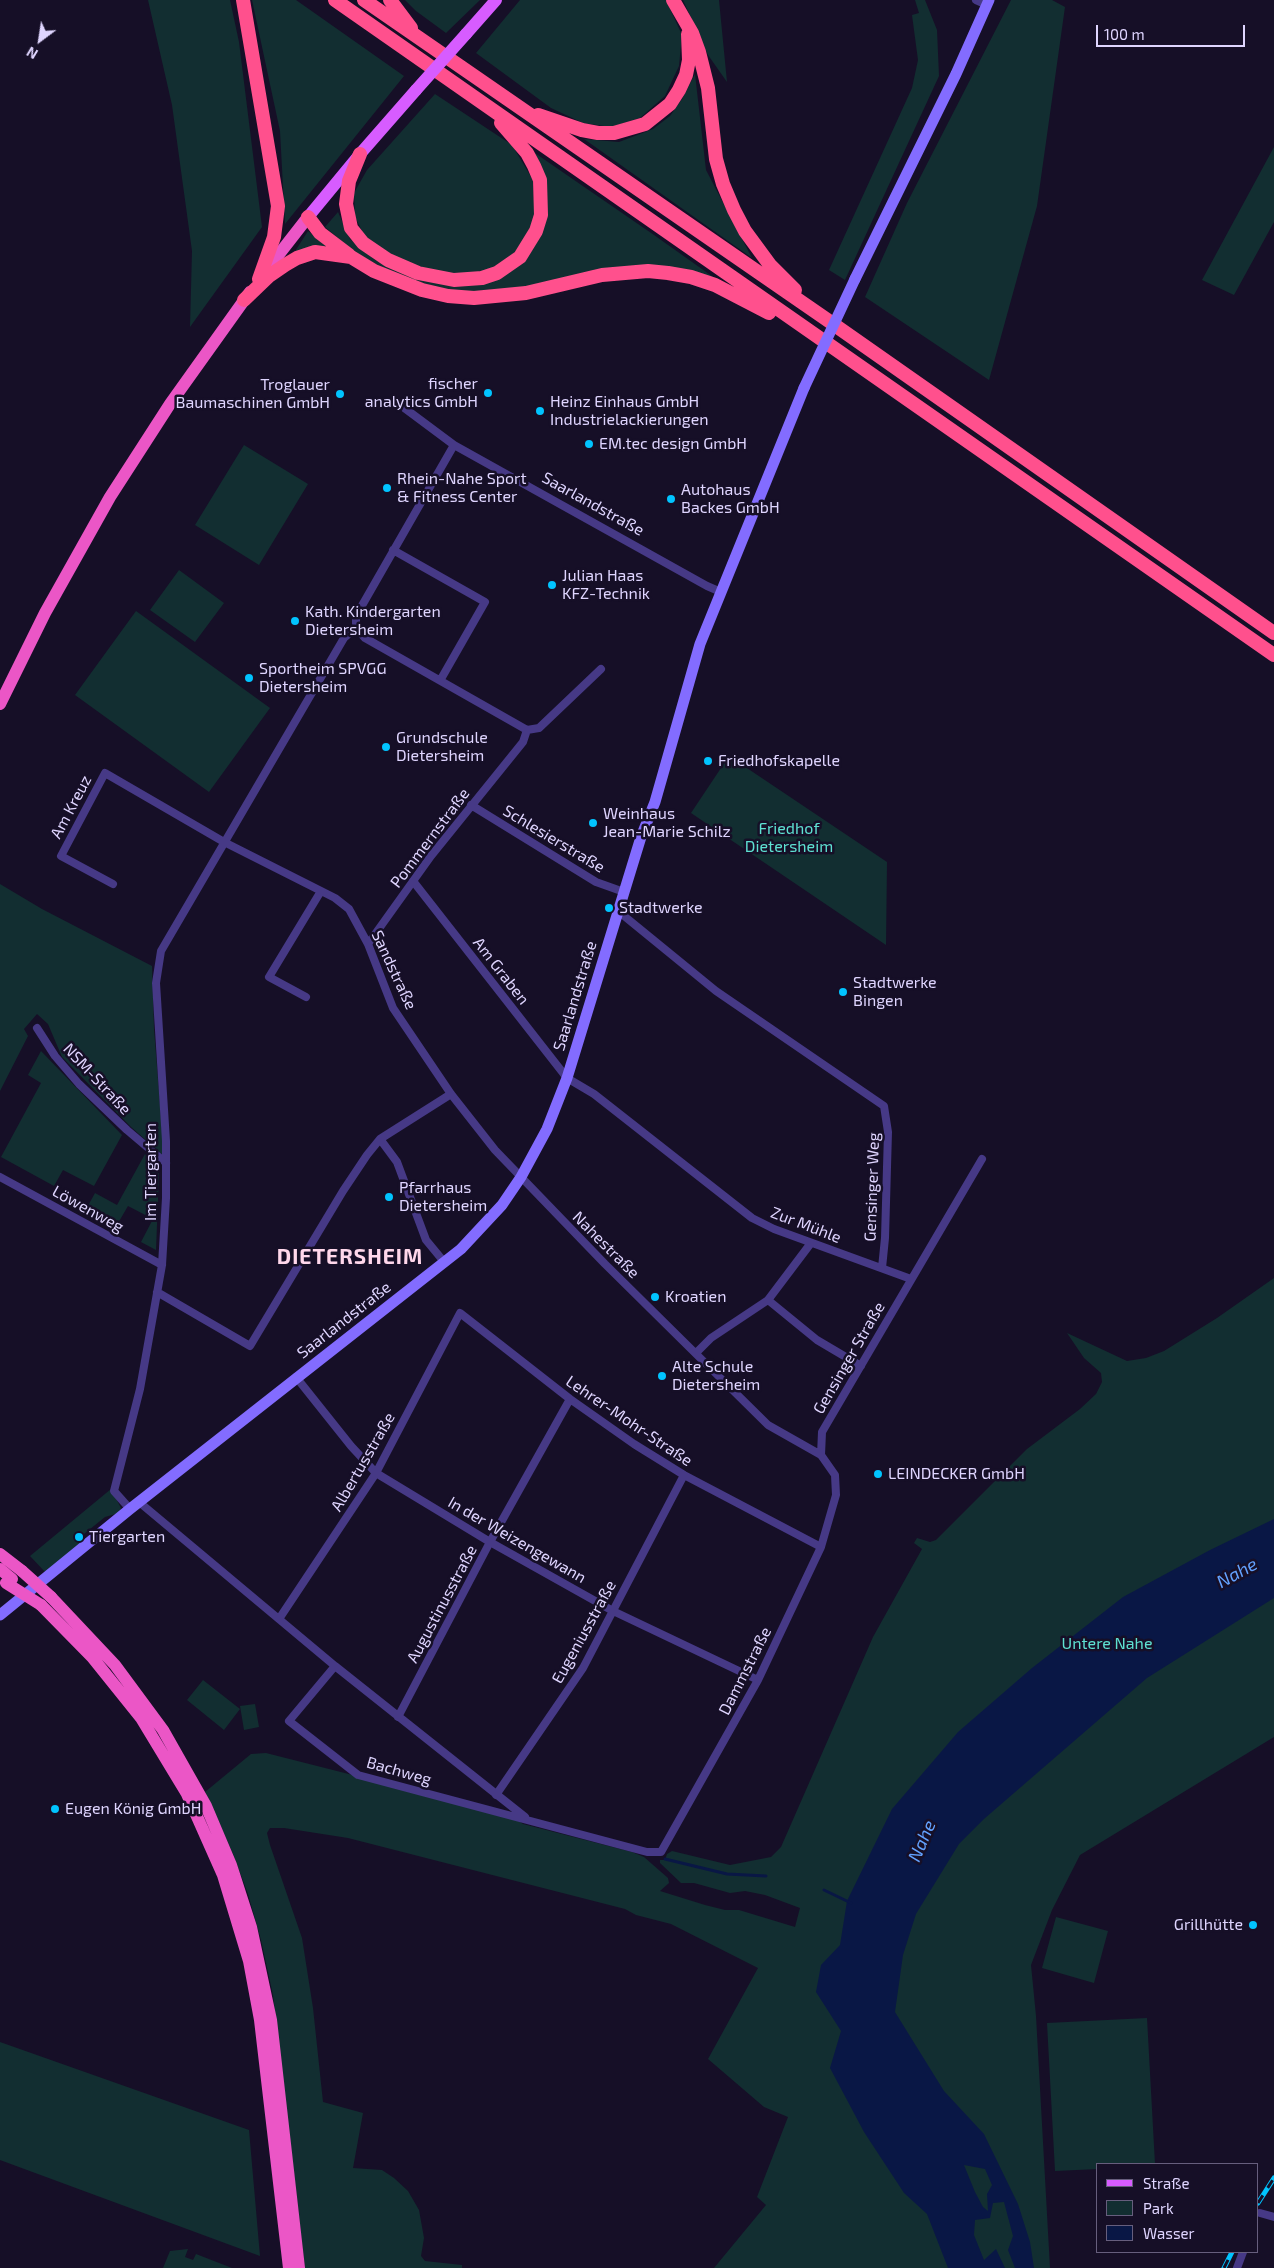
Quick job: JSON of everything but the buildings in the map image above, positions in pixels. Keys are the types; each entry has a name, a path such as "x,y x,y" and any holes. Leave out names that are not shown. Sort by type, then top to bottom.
{"highway":[{"path":"243,0 278,206 274,237 260,279"},
{"path":"335,0 1271,653"},
{"path":"364,0 1274,633"},
{"path":"390,0 419,38"},
{"path":"673,0 692,32 699,52 708,88 716,159 723,184 734,210 745,231 770,265 826,320"},
{"path":"527,112 551,118 582,130 598,133 614,133 645,124 659,115 670,104 686,75 689,43 680,12"},
{"path":"360,154 349,181 346,204 352,228 363,243 378,254 418,273 468,280 497,273 520,257 529,244 541,215 542,196 540,180 527,153 484,104"},
{"path":"0,704 45,613 110,497 170,404 244,300 308,217 320,233 352,257 374,271 422,290 474,298 526,293 594,276 625,272 648,271 691,276 736,294 836,350"},
{"path":"244,300 269,276 297,258 315,252 352,257"},
{"path":"0,1554 10,1578"},
{"path":"0,1569 10,1578 46,1601 110,1659 163,1730 206,1806 231,1865 256,1950 271,2020 299,2268"},
{"path":"46,1601 141,1718 187,1794 223,1875 247,1954 260,2020 289,2268"}],"main road":[{"path":"308,217 360,154 496,0"},
{"name":"Saarlandstraße","path":"0,1615 134,1506 445,1263 484,1226 502,1205 521,1177 547,1129 567,1078 641,837 656,802 700,644 733,561 804,388 855,279 956,74 988,3"}],"street":[{"path":"976,0 988,3"},
{"name":"Saarlandstraße","path":"402,407 454,445 690,577 721,592"},
{"path":"454,445 356,616 357,627 366,638 441,679 527,730 539,728 601,669"},
{"path":"393,550 485,602 441,679"},
{"path":"224,842 344,638 357,627"},
{"name":"Pommernstraße","path":"368,944 471,805 523,742 527,730"},
{"name":"Sandstraße","path":"106,773 224,842 335,898 349,909 368,944 392,1008 451,1094 495,1150 521,1177"},
{"name":"Am Kreuz","path":"106,773 61,856 113,884"},
{"name":"Schlesierstraße","path":"471,805 596,882 624,892"},
{"name":"Im Tiergarten","path":"134,1506 114,1492 140,1389 162,1265 166,1163 156,992 161,950 224,842"},
{"name":"Am Graben","path":"413,881 567,1078"},
{"path":"306,997 269,977 321,891"},
{"name":"Gensinger Weg","path":"618,911 716,991 884,1106 888,1132 886,1238 882,1268"},
{"name":"NSM-Straße","path":"37,1028 55,1056 80,1084 127,1130 166,1163"},
{"name":"Zur Mühle","path":"567,1078 594,1094 752,1218 774,1230 911,1279"},
{"path":"157,1292 250,1346 342,1191 380,1139 451,1094"},
{"path":"380,1139 397,1162 426,1240 445,1263"},
{"path":"911,1279 982,1159"},
{"name":"Löwenweg","path":"0,1177 162,1265"},
{"name":"Nahestraße","path":"521,1177 768,1425 821,1455 835,1475 836,1495"},
{"path":"696,1353 711,1338 768,1300 811,1243"},
{"name":"Gensinger Straße","path":"821,1455 822,1432 911,1279"},
{"path":"768,1300 817,1340 861,1366"},
{"name":"Lehrer-Mohr-Straße","path":"460,1313 570,1399 634,1444 684,1476 821,1547"},
{"name":"Albertusstraße","path":"280,1619 376,1473 460,1313"},
{"name":"In der Weizengewann","path":"296,1378 351,1446 376,1473 490,1542 613,1611 758,1680"},
{"name":"Augustinusstraße","path":"398,1717 490,1542 570,1399"},
{"name":"Eugeniusstraße","path":"496,1795 583,1668 684,1476"},
{"name":"Dammstraße","path":"660,1852 758,1680 821,1547 836,1495"},
{"name":"Bachweg","path":"134,1506 280,1619 398,1717 528,1819"},
{"name":"Bachweg","path":"335,1666 289,1721 358,1775 647,1852 660,1852"},
{"path":"1260,2213 1274,2217"},
{"path":"1237,2268 1243,2253"}],"green space":[{"path":"148,0 230,0 239,42 262,227 190,327 192,251 172,105"},
{"path":"252,0 296,0 404,76 285,224 280,131"},
{"path":"405,0 480,0 446,33 416,11"},
{"path":"520,0 666,0 682,35 679,66 665,96 640,118 611,127 583,123 551,108 476,53"},
{"path":"683,0 719,0 727,82 708,55"},
{"path":"915,0 925,0 937,30 939,76 845,280 829,270 912,88 918,60 912,15 919,13"},
{"path":"1011,0 1052,0 1065,7 1037,206 989,380 865,297 907,203"},
{"path":"695,74 706,170 752,258 584,139 619,142 653,129 670,116 682,99"},
{"path":"435,94 512,145 533,180 535,218 521,247 500,265 476,275 436,273 398,259 365,237 355,217 354,193 367,170"},
{"path":"1274,147 1274,222 1234,295 1202,280"},
{"path":"532,151 716,279 647,266 541,285 458,293 417,283 392,273 356,253 325,227 338,212 350,239 375,260 416,278 488,283 544,223"},
{"path":"308,231 330,249 292,256"},
{"path":"244,445 308,484 259,565 195,525"},
{"path":"179,570 224,603 195,642 150,610"},
{"path":"136,611 270,708 209,792 75,695"},
{"name":"Friedhof Dietersheim","path":"729,756 887,862 886,945 691,813"},
{"path":"0,884 42,909 152,966 154,1029 164,1156 131,1127 62,1057 48,1024 37,1014 24,1029 28,1036 0,1091"},
{"path":"41,1051 122,1135 94,1186 63,1170 54,1186 1,1157 41,1083 28,1075"},
{"path":"145,1154 159,1174 156,1250 141,1242 153,1219 128,1206 114,1230 84,1213 95,1193 117,1205"},
{"name":"Untere Nahe","path":"1274,1278 1274,1737 1080,1855 1052,1910 1031,1965 1036,2016 1050,2268 714,2268 766,2205 757,2197 788,2117 764,2107 708,2059 758,1968 671,1924 636,1915 625,1909 348,1838 284,1828 270,1828 267,1833 270,1845 302,1938 313,2008 323,2102 363,2113 353,2168 382,2170 408,2191 419,2210 424,2238 421,2256 425,2261 462,2265 462,2268 305,2268 273,1995 261,1940 248,1894 233,1854 205,1792 251,1754 266,1753 510,1815 523,1824 632,1852 644,1857 668,1878 669,1883 660,1891 725,1910 739,1910 795,1927 800,1908 765,1895 745,1891 730,1893 694,1883 681,1883 660,1863 660,1860 665,1860 667,1854 672,1851 730,1865 771,1857 781,1847 873,1637 922,1549 914,1543 917,1538 930,1542 936,1540 1027,1449 1080,1409 1096,1394 1102,1382 1101,1373 1084,1358 1067,1333 1127,1361 1146,1358 1164,1351 1217,1318"},
{"path":"111,1489 121,1508 119,1513 105,1517 79,1538 81,1545 46,1573 30,1556"},
{"path":"203,1680 240,1709 224,1730 187,1700"},
{"path":"255,1704 259,1727 244,1730 240,1706"},
{"path":"1056,1917 1108,1931 1094,1983 1042,1968"},
{"path":"1147,2018 1155,2163 1096,2163 1096,2169 1055,2171 1047,2023"},
{"path":"0,2042 249,2130 260,2256 0,2160"},
{"path":"188,2249 185,2257 193,2260 196,2254 232,2268 163,2268 170,2251"}],"water":[{"name":"Nahe","path":"1274,1519 1274,1598 1147,1678 984,1819 959,1844 916,1914 903,1955 895,2012 944,2091 984,2134 1018,2204 1030,2242 1034,2268 1015,2268 1008,2250 1013,2236 1004,2202 993,2203 990,2218 975,2220 974,2235 984,2260 996,2249 1005,2268 948,2268 927,2214 904,2193 864,2132 830,2068 841,2031 816,1992 821,1965 840,1945 847,1901 892,1809 958,1732 1032,1668 1123,1597 1210,1550","holes":["964,2165 985,2169 992,2185 987,2194 988,2211 983,2207 975,2192"]}],"waterway":[{"path":"665,1859 727,1874 766,1876"},
{"path":"824,1890 851,1903"}],"railway":[{"path":"1259,2201 1274,2178"},
{"path":"1224,2268 1232,2253"}],"place":[{"name":"fischer analytics GmbH","path":"488,393"},
{"name":"Troglauer Baumaschinen GmbH","path":"340,394"},
{"name":"Heinz Einhaus GmbH Industrielackierungen","path":"540,411"},
{"name":"EM.tec design GmbH","path":"589,444"},
{"name":"Rhein-Nahe Sport & Fitness Center","path":"387,488"},
{"name":"Autohaus Backes GmbH","path":"671,499"},
{"name":"Julian Haas KFZ-Technik","path":"552,585"},
{"name":"Kath. Kindergarten Dietersheim","path":"295,621"},
{"name":"Sportheim SPVGG Dietersheim","path":"249,678"},
{"name":"Grundschule Dietersheim","path":"386,747"},
{"name":"Friedhofskapelle","path":"708,761"},
{"name":"Weinhaus Jean-Marie Schilz","path":"593,823"},
{"name":"Stadtwerke","path":"609,908"},
{"name":"Stadtwerke Bingen","path":"843,992"},
{"name":"Pfarrhaus Dietersheim","path":"389,1197"},
{"name":"Kroatien","path":"655,1297"},
{"name":"Alte Schule Dietersheim","path":"662,1376"},
{"name":"LEINDECKER GmbH","path":"878,1474"},
{"name":"Tiergarten","path":"79,1537"},
{"name":"Eugen König GmbH","path":"55,1809"},
{"name":"Grillhütte","path":"1253,1925"}],"district":[{"name":"DIETERSHEIM","path":"350,1257"}]}
